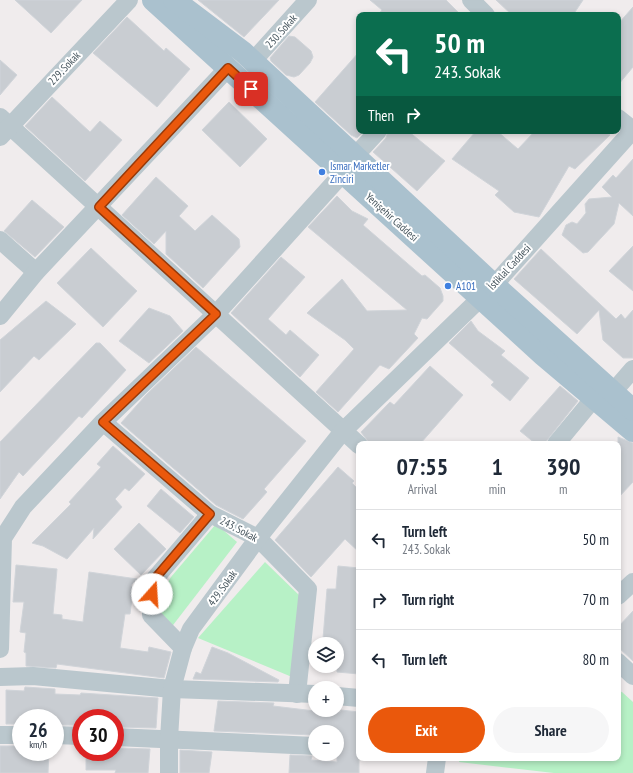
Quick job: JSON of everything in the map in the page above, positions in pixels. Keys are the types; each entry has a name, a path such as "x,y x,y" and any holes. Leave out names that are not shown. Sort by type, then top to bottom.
{"main road":[{"name":"Yenişehir Caddesi","path":"153,0 228,68 349,165 604,395 633,432"},
{"name":"Yenişehir Caddesi","path":"174,0 253,61 349,165"},
{"name":"Yenişehir Caddesi","path":"604,395 633,410"}],"street":[{"name":"229. Sokak","path":"4,127 129,0"},
{"name":"230. Sokak","path":"253,61 308,0"},
{"path":"0,316 36,272 99,207 228,68"},
{"path":"621,120 633,130"},
{"path":"4,127 99,207 356,442"},
{"name":"İstiklal Caddesi","path":"343,431 487,291 633,130"},
{"path":"0,649 4,538 19,514 103,422 216,314 375,134"},
{"path":"0,240 36,272"},
{"path":"559,441 604,395 633,369"},
{"name":"243. Sokak","path":"103,422 210,514 258,538 308,589 297,694"},
{"name":"429. Sokak","path":"169,773 169,739 172,689 183,648 191,629 258,538 343,431"},
{"path":"0,514 19,514"},
{"path":"183,648 151,616 152,582 210,514"},
{"path":"621,593 633,582"},
{"path":"621,665 633,676"},
{"path":"0,677 33,676 172,689 308,694"},
{"path":"344,697 356,698"},
{"path":"0,735 12,735"},
{"path":"124,737 308,746"},
{"path":"434,773 436,761"}],"green space":[{"path":"216,524 237,542 170,629 160,610 165,587 171,577"},
{"path":"265,562 301,597 292,677 198,638"},
{"path":"621,692 633,702 633,773 554,773 459,762 621,761"}],"building":[{"path":"15,0 82,0 51,33"},
{"path":"198,0 279,0 244,37"},
{"path":"370,0 446,0 458,12 380,12 382,10"},
{"path":"496,0 583,0 575,12 509,12"},
{"path":"633,7 633,67 621,81 621,21"},
{"path":"127,17 164,51 166,48 190,69 157,107 93,53"},
{"path":"289,36 295,37 311,51 313,57 310,63 299,75 294,77 286,75 271,61 270,58"},
{"path":"356,55 356,134 361,134 357,138 351,135 315,102"},
{"path":"0,60 17,75 0,95"},
{"path":"52,97 90,132 100,121 122,140 85,181 25,126"},
{"path":"229,102 267,139 240,167 202,130"},
{"path":"387,134 412,134 445,161 417,191 373,152 386,138"},
{"path":"473,134 500,134 518,149 532,134 610,135 575,169 569,166 539,217 514,212 495,195 499,191 452,159"},
{"path":"633,159 633,216 619,203 614,224 588,252 583,253 562,235 566,225 572,222 577,224 586,213 585,204 589,199 612,197 602,187 613,175 616,178"},
{"path":"156,177 188,206 179,216 195,231 212,215 239,239 240,247 203,288 166,254 166,231 154,244 122,215"},
{"path":"337,196 352,211 368,219 363,225 422,276 425,275 440,288 443,296 443,301 427,319 422,318 414,334 418,338 389,369 380,365 338,412 316,392 354,349 345,340 307,313 342,279 367,311 407,310 308,227"},
{"path":"32,200 64,227 35,257 4,231"},
{"path":"633,246 633,291 609,271"},
{"path":"91,248 137,291 103,327 57,283"},
{"path":"541,249 616,319 621,314 625,319 633,310 633,358 623,358 603,340 599,310 577,334 514,279"},
{"path":"281,257 305,277 268,319 286,335 290,330 319,355 300,377 231,313"},
{"path":"46,301 76,324 39,360 34,356 0,392 0,340"},
{"path":"149,308 170,316 183,331 149,363 119,341"},
{"path":"471,321 478,331 505,351 501,355 529,378 510,401 491,385 494,382 449,343"},
{"path":"96,343 100,343 126,370 82,418 79,416 23,476 19,472 0,499 0,442"},
{"path":"196,347 306,441 264,489 267,492 243,519 216,505 121,423 146,395"},
{"path":"430,366 463,395 423,441 368,441 361,432 390,402 394,405"},
{"path":"560,386 578,401 546,441 532,441 520,431"},
{"path":"618,437 633,443 633,482 621,495 621,441 618,441"},
{"path":"113,446 145,474 129,491 125,488 115,499 122,507 93,539 94,528 67,559 43,546 32,543 71,504 69,502 101,467 97,464"},
{"path":"338,467 354,481 352,483 356,487 356,549 345,539 311,577 275,540"},
{"path":"161,489 194,517 180,533 147,506"},
{"path":"139,523 166,549 141,575 114,549"},
{"path":"16,565 57,569 53,614 62,615 62,619 83,622 89,572 137,579 131,585 133,590 130,614 125,614 120,648 148,652 149,647 171,652 164,678 57,664 56,668 26,666 26,653 24,652 26,633 20,632 24,602 13,602"},
{"path":"338,566 356,568 356,674 344,673 344,637 323,637 327,589 336,589"},
{"path":"633,611 633,661 621,650 621,624"},
{"path":"212,647 228,653 279,680 278,682 193,679 196,672 201,674"},
{"path":"25,687 55,689 55,694 80,695 81,693 158,698 156,728 124,727 124,709 72,709 72,725 64,725 64,709 12,709 12,724 6,724 6,690 24,691"},
{"path":"218,701 274,703 273,706 308,710 308,717 344,717 344,710 356,712 356,761 359,761 359,773 289,773 290,755 308,756 308,761 344,761 344,725 308,725 308,735 214,731"},
{"path":"0,746 12,746 12,761 49,761 48,773 0,773"},
{"path":"124,748 150,749 148,773 115,773 116,770 86,770 86,761 124,761"},
{"path":"180,750 212,752 209,773 180,773"}],"place":[{"name":"Ismar Marketler Zinciri","path":"322,172"},
{"name":"A101","path":"448,286"}],"route":[{"path":"152,594 152,582 210,514 103,422 216,314 99,207 228,68 251,89"}]}
